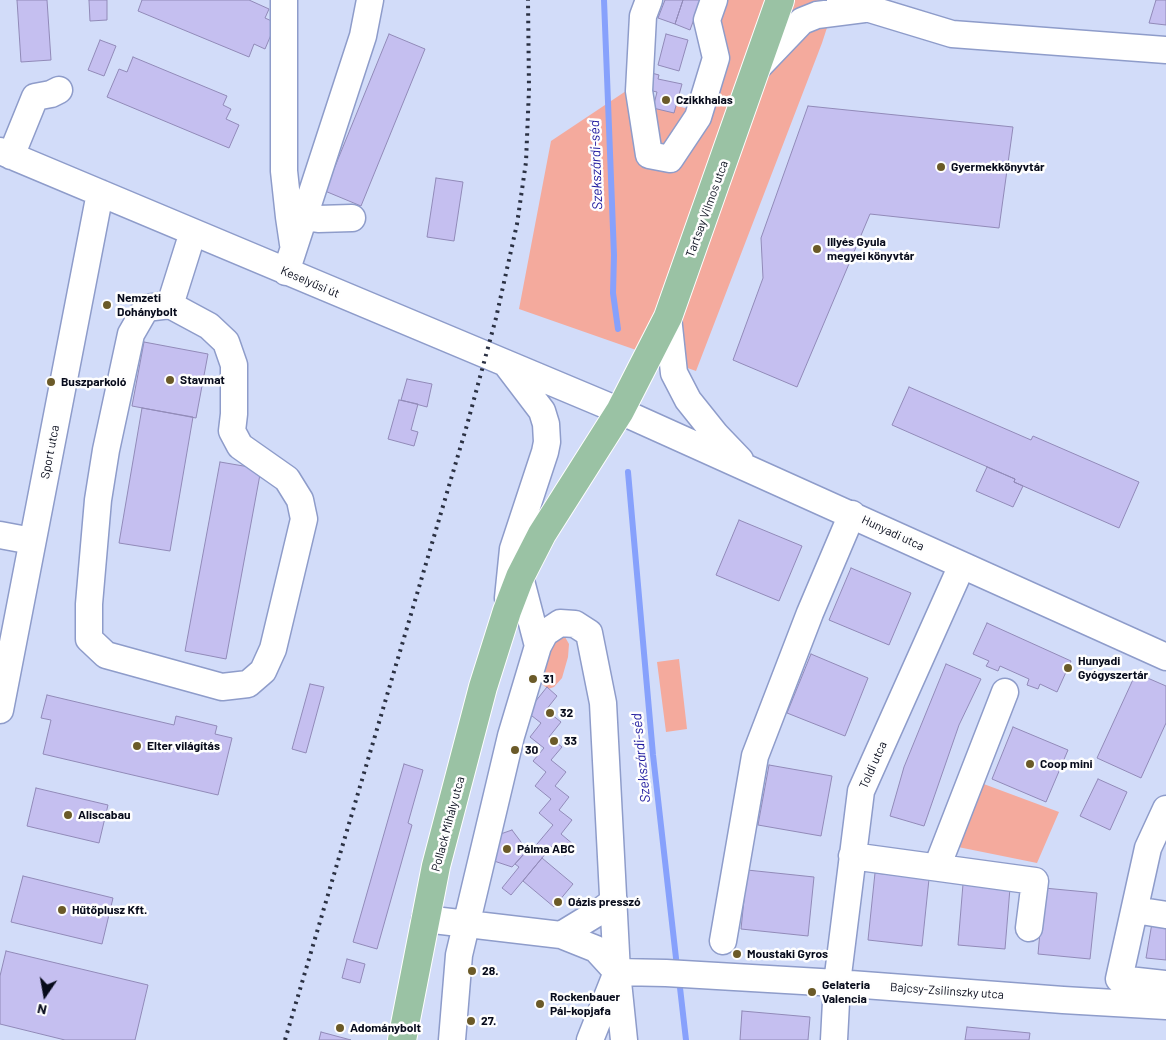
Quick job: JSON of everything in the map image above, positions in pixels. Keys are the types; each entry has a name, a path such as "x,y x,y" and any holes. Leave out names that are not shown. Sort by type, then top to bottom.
{"main road":[{"name":"Tartsay Vilmos utca","path":"620,411 668,317 780,0"},
{"name":"Pollack Mihály utca","path":"402,1040 436,866 483,687 507,611 520,577 542,534 620,411"}],"street":[{"path":"284,0 284,171 289,217 290,260"},
{"path":"290,260 363,36 370,0"},
{"path":"649,0 643,16 639,91 649,155 670,159 698,117 716,58 707,20 714,0"},
{"path":"840,0 866,4 952,34 1166,50"},
{"path":"757,68 802,21 817,15 866,4"},
{"path":"5,154 35,97 59,90"},
{"name":"Keselyűsi út","path":"5,154 193,232 290,260 506,364 620,411"},
{"name":"Sport utca","path":"0,710 100,193"},
{"path":"304,217 318,219 352,218"},
{"path":"170,305 193,232"},
{"path":"170,305 209,326 226,342 234,365 232,431 240,446 287,479 300,500 304,518 273,649 263,671 248,684 222,687 106,655 89,639 89,604 98,500 106,450 131,334 146,308 170,305"},
{"path":"668,317 674,372 688,400 716,435 749,469"},
{"name":"Pollack Mihály utca","path":"506,364 542,411 546,424 545,452 513,549 507,611"},
{"name":"Hunyadi utca","path":"620,411 1166,656"},
{"path":"723,941 755,756 807,621 852,514"},
{"path":"0,535 32,541"},
{"name":"Toldi utca","path":"834,1040 838,983 861,791 962,565"},
{"path":"520,577 538,646"},
{"path":"452,1040 459,955 511,736 538,646 545,633 560,623 576,624 589,633 603,703 617,972 624,1040"},
{"path":"937,867 1004,692"},
{"path":"1166,809 1148,848 1119,980 1166,984"},
{"path":"852,856 1035,881 1029,928"},
{"path":"561,935 614,901"},
{"path":"1135,910 1166,915"},
{"path":"425,919 561,935 596,950 617,972"},
{"path":"590,1040 617,972"},
{"name":"Bajcsy-Zsilinszky utca","path":"617,972 838,983 1166,1006"}],"shaded area":[{"path":"724,0 836,0 822,43 696,371 519,309 551,141 626,91 688,109"},
{"path":"559,636 565,637 569,644 568,657 562,678 554,687 548,689 542,684 541,679 552,641"},
{"path":"679,659 687,729 666,732 657,662"},
{"path":"981,783 1059,812 1037,863 958,847"}],"building":[{"path":"17,0 47,0 51,60 21,62"},
{"path":"89,0 107,0 107,20 90,21"},
{"path":"142,0 249,0 269,9 265,18 276,23 265,49 254,44 249,57 138,11"},
{"path":"665,0 683,0 675,24 658,18"},
{"path":"683,0 701,0 690,30 675,24"},
{"path":"1156,0 1166,0 1166,25 1149,23"},
{"path":"389,34 425,49 361,206 325,191"},
{"path":"666,34 688,40 679,71 658,65"},
{"path":"100,40 116,46 104,76 88,70"},
{"path":"133,57 227,96 223,105 231,109 226,119 239,125 229,148 107,97 119,69 127,72"},
{"name":"Czikkhalas","path":"648,72 659,75 658,79 682,84 674,113 653,108 657,92 644,89"},
{"path":"808,106 1013,127 999,228 870,214 797,387 733,360 763,278 761,238"},
{"path":"436,178 463,182 454,241 427,237"},
{"name":"Stavmat","path":"144,342 208,354 196,418 132,406"},
{"path":"407,379 432,384 427,407 401,400"},
{"path":"909,387 1031,440 1033,436 1139,482 1119,528 1014,482 1015,479 892,425"},
{"path":"399,400 418,404 411,430 418,432 414,446 388,439"},
{"path":"142,408 193,417 170,551 119,543"},
{"path":"220,462 261,469 226,659 185,651"},
{"path":"987,467 1015,479 1014,482 1023,486 1013,507 976,491"},
{"path":"739,520 802,546 779,601 716,575"},
{"path":"851,568 911,593 889,645 829,620"},
{"path":"987,623 1071,661 1057,692 1040,684 1038,689 1027,685 1029,679 1000,666 998,671 986,666 989,661 973,654"},
{"path":"811,654 868,678 845,736 787,713"},
{"path":"946,664 981,679 959,725 924,826 890,816 904,767"},
{"path":"1136,673 1166,686 1166,723 1141,778 1097,758"},
{"path":"310,684 324,687 306,753 292,749"},
{"path":"547,687 557,696 546,710 561,722 549,737 562,747 551,760 566,772 555,786 569,797 559,810 572,820 561,834 574,845 565,856 552,846 511,895 502,888 519,867 515,864 529,848 532,850 553,825 539,813 551,799 535,786 546,772 533,761 544,748 530,737 541,723 527,712"},
{"name":"Elter világítás","path":"47,695 174,725 176,716 217,726 215,734 232,738 218,795 43,754 51,720 41,718"},
{"name":"Coop mini","path":"1013,727 1068,750 1046,802 992,779"},
{"path":"404,764 423,770 408,823 412,825 377,949 353,942"},
{"path":"769,765 832,776 821,836 758,825"},
{"path":"1098,779 1127,792 1110,830 1080,816"},
{"name":"Aliscabau","path":"36,788 108,805 99,843 27,826"},
{"path":"512,830 524,846 521,850 524,854 512,867 491,860 492,837"},
{"path":"542,858 573,884 554,907 523,881"},
{"path":"747,870 814,877 808,936 741,929"},
{"path":"875,873 929,879 922,946 868,940"},
{"name":"Hűtőplusz Kft.","path":"23,876 113,898 102,944 11,922"},
{"path":"963,884 1010,888 1005,949 958,945"},
{"path":"1044,888 1097,893 1090,959 1038,954"},
{"path":"1152,923 1166,925 1166,960 1146,958"},
{"path":"6,951 148,985 135,1040 65,1040 0,1024 0,976"},
{"path":"347,959 365,964 360,983 342,978"},
{"path":"742,1011 810,1017 808,1040 740,1040"},
{"path":"967,1027 1030,1033 1029,1040 965,1040"},
{"path":"321,1032 351,1040 319,1040"}],"waterway":[{"name":"Szekszárdi-séd","path":"604,0 614,255 613,293 618,329"},
{"name":"Szekszárdi-séd","path":"628,472 653,755 677,967"},
{"name":"Szekszárdi-séd","path":"679,979 686,1040"}],"railway":[{"path":"285,1040 467,425 496,318 517,224 526,162 529,89 528,0"}],"place":[{"name":"Czikkhalas","path":"666,100"},
{"name":"Gyermekkönyvtár","path":"941,167"},
{"name":"Illyés Gyula megyei könyvtár","path":"817,249"},
{"name":"Nemzeti Dohánybolt","path":"107,305"},
{"name":"Stavmat","path":"170,380"},
{"name":"Buszparkoló","path":"51,382"},
{"name":"Hunyadi Gyógyszertár","path":"1068,668"},
{"name":"31","path":"533,679"},
{"name":"32","path":"550,713"},
{"name":"33","path":"554,741"},
{"name":"Elter világítás","path":"137,746"},
{"name":"30","path":"515,750"},
{"name":"Coop mini","path":"1030,764"},
{"name":"Aliscabau","path":"68,815"},
{"name":"Pálma ABC","path":"507,849"},
{"name":"Oázis presszó","path":"558,902"},
{"name":"Hűtőplusz Kft.","path":"62,910"},
{"name":"Moustaki Gyros","path":"737,954"},
{"name":"28.","path":"472,971"},
{"name":"Gelateria Valencia","path":"812,992"},
{"name":"Rockenbauer Pál-kopjafa","path":"540,1004"},
{"name":"27.","path":"471,1021"},
{"name":"Adománybolt","path":"340,1028"}]}
